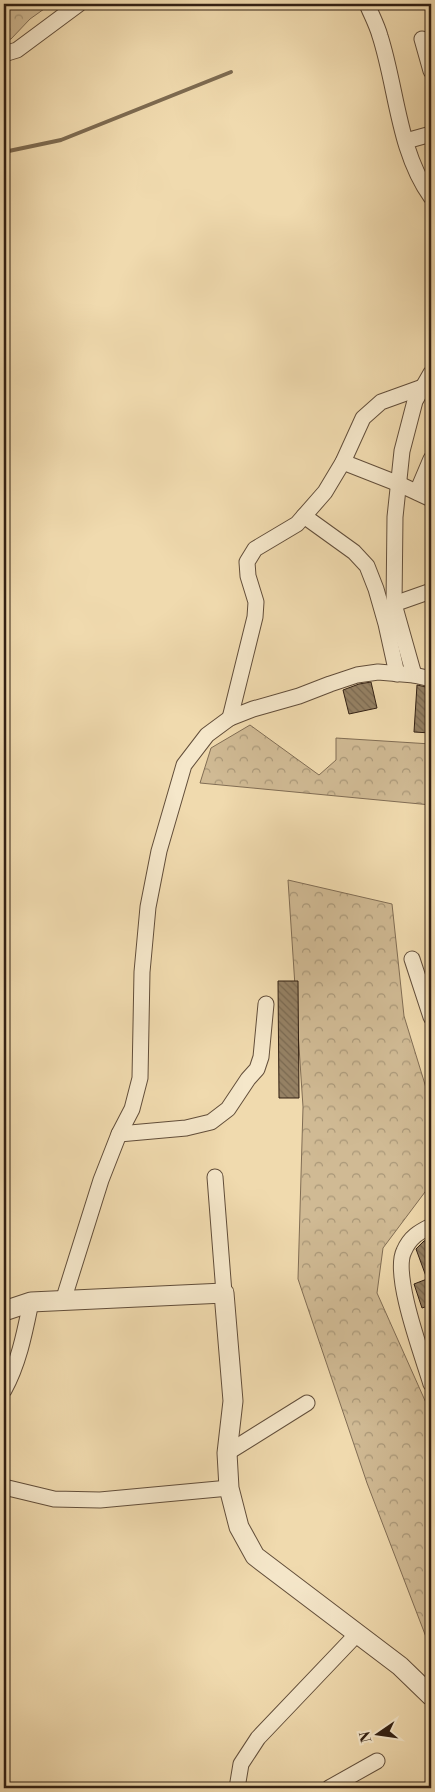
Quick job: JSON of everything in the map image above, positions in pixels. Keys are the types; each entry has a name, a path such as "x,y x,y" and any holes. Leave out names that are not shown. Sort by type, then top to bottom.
{"street":[{"path":"4,54 17,50 79,4"},
{"path":"367,4 380,36 412,162 431,197"},
{"path":"422,39 431,71"},
{"path":"406,140 431,134"},
{"path":"230,718 255,617 256,602 248,576 247,562 255,549 297,524 325,492 343,462 363,418 381,402 429,381"},
{"path":"414,675 394,604 396,517 402,451 415,401 429,381"},
{"path":"417,492 431,459"},
{"path":"343,462 431,499"},
{"path":"304,516 354,552 367,566 381,606 397,674"},
{"path":"394,604 431,591"},
{"path":"63,1301 101,1180 119,1134 132,1110 140,1078 142,972 148,907 159,851 184,765 207,735 230,718 253,709 299,696 356,675 378,672 414,675 431,679"},
{"path":"412,959 431,1016"},
{"path":"119,1134 186,1128 211,1122 228,1109 257,1069 261,1057 266,1004"},
{"path":"214,1177 233,1401 226,1452 229,1488 239,1526 255,1556 400,1666 431,1696"},
{"path":"431,1226 415,1233 403,1252 402,1280 409,1311 431,1384"},
{"path":"4,1311 31,1302 224,1293"},
{"path":"4,1390 11,1376 31,1302"},
{"path":"226,1452 307,1403"},
{"path":"4,1487 54,1499 100,1500 229,1488"},
{"path":"237,1788 241,1764 258,1738 358,1634"},
{"path":"329,1788 377,1761"}],"green space":[{"path":"4,4 51,4 30,19 11,39 4,41"},
{"path":"250,725 319,775 336,760 336,738 431,744 431,805 200,783 211,748"},
{"path":"288,880 392,904 404,1016 431,1104 431,1184 383,1248 377,1293 431,1414 431,1650 367,1483 298,1279 303,1107"}],"building":[{"path":"371,682 377,708 349,714 343,690"},
{"path":"417,685 431,688 431,733 414,732"},
{"path":"278,981 298,981 299,1098 279,1098"},
{"path":"431,1238 431,1305 422,1308 414,1284 427,1279 416,1249 424,1241"}],"waterway":[{"path":"4,152 61,140 231,72"}]}
